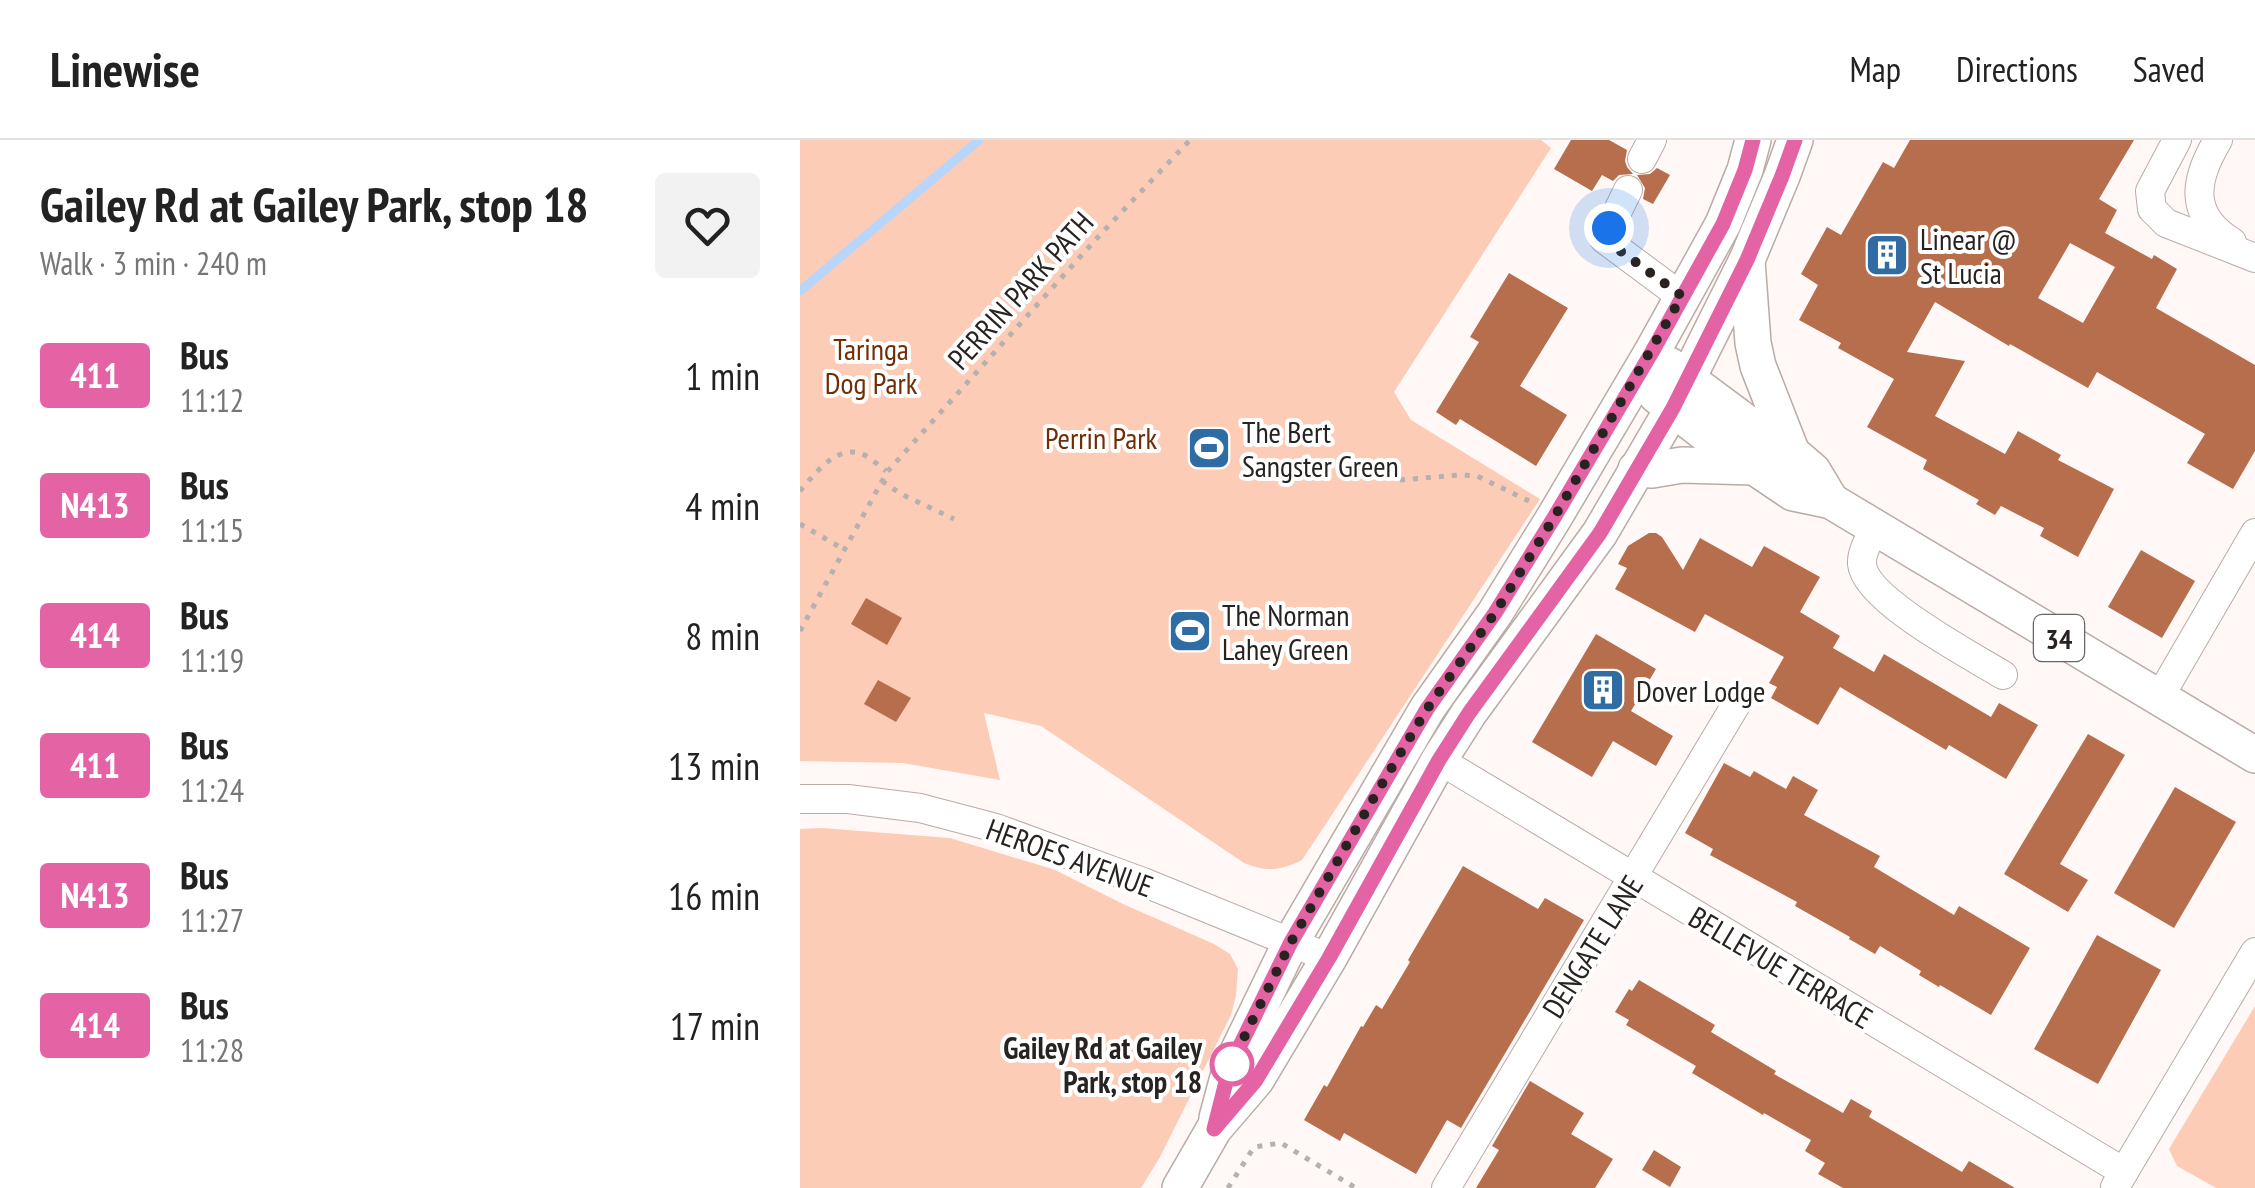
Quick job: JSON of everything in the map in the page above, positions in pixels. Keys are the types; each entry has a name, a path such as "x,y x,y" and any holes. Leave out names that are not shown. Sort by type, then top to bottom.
{"main road":[{"path":"1214,1129 1230,1066 1291,942 1427,709 1495,613 1643,366 1723,224 1753,140"},
{"name":"34","path":"1794,140 1747,260 1756,355 1792,453 1813,471 1831,501"},
{"path":"1180,1188 1214,1129 1256,1080 1469,713 1600,533 1680,393 1747,260"},
{"path":"1643,366 1680,393 1792,453"},
{"name":"34","path":"1680,393 1755,467 1793,493 1831,501 2255,755"},
{"path":"1636,469 1682,465 1755,467"}],"street":[{"path":"2178,140 2150,191 2150,204 2156,215 2176,228 2255,257"},
{"path":"2218,140 2200,182 2202,212 2221,235 2255,257"},
{"path":"1628,190 1604,239 1682,296"},
{"path":"1875,527 1861,559 1862,570 1881,597 2003,675"},
{"path":"2159,698 2255,533"},
{"name":"DENGATE LANE","path":"1446,1188 1738,703"},
{"name":"BELLEVUE TERRACE","path":"1439,760 2124,1182"},
{"name":"HEROES AVENUE","path":"800,799 848,799 920,808 996,828 1143,882 1329,958"},
{"path":"2124,1182 2255,952"}],"path":[{"name":"PERRIN PARK PATH","path":"800,631 887,472 1190,140"},
{"path":"800,490 832,458 847,452 871,456 887,472"},
{"path":"1400,480 1477,476 1540,508"},
{"path":"882,482 954,519"},
{"path":"800,524 845,550"},
{"path":"1228,1188 1254,1147 1281,1142 1356,1188"}],"green space":[{"name":"Perrin Park","path":"800,140 1541,140 1551,148 1394,392 1411,420 1540,499 1302,860 1273,869 1244,863 1041,726 984,713 1000,780 903,763 800,761"},
{"path":"800,829 950,838 1055,870 1230,954 1238,969 1231,1015 1141,1188 800,1188"},
{"path":"2255,1006 2255,1188 2216,1188 2177,1166 2169,1149"}],"building":[{"path":"1571,140 1609,140 1627,150 1625,161 1633,174 1619,175 1613,181 1602,175 1592,191 1554,169"},
{"path":"1910,140 2134,140 2099,199 2117,210 2105,233 2177,269 2156,308 2255,365 2255,451 2233,489 2187,463 2205,434 2097,372 2088,388 1935,302 1907,352 1965,361 1935,416 2005,454 2018,431 2061,455 2058,460 2114,489 2078,557 2040,536 2044,528 2001,506 1995,515 1976,504 1979,500 1923,469 1927,460 1867,427 1894,379 1838,348 1841,343 1799,320 1818,285 1801,274 1827,227 1841,235 1883,162 1894,168","holes":["2070,243 2115,267 2083,323 2038,298"]},
{"path":"1657,168 1670,175 1653,204 1643,199 1645,188 1637,175 1650,174"},
{"path":"1509,273 1568,308 1520,386 1567,415 1536,466 1460,419 1456,425 1436,412 1479,342 1470,337"},
{"path":"1649,533 1662,537 1683,570 1700,538 1752,567 1764,546 1820,577 1800,612 1840,636 1833,648 1874,672 1884,654 1991,717 1999,703 2038,725 2006,779 1949,745 1946,750 1840,687 1818,725 1771,698 1777,687 1769,683 1784,657 1705,614 1695,632 1615,589 1627,568 1618,564 1628,546"},
{"path":"2141,550 2195,581 2162,638 2108,607"},
{"path":"866,598 902,618 887,645 851,624"},
{"name":"Dover Lodge","path":"1596,634 1656,669 1631,711 1673,736 1656,766 1613,741 1592,777 1532,742"},
{"path":"878,680 911,698 896,722 864,704"},
{"path":"2088,734 2125,755 2060,864 2088,880 2068,912 2004,874"},
{"path":"1724,763 1750,777 1754,771 1786,789 1793,776 1818,790 1804,815 1880,856 1874,867 1954,915 1959,906 2030,948 1991,1015 1919,975 1921,971 1880,946 1875,954 1849,939 1795,906 1797,902 1710,855 1713,849 1685,833"},
{"path":"2175,787 2236,822 2174,928 2114,893"},
{"path":"1463,866 1538,909 1545,898 1584,920 1461,1128 1447,1120 1416,1174 1344,1133 1340,1141 1304,1120 1361,1026 1376,1005 1382,1009"},
{"path":"2097,935 2161,970 2098,1084 2034,1049"},
{"path":"1639,980 1715,1025 1711,1032 1776,1071 1774,1074 1843,1113 1851,1099 1872,1111 1869,1117 1962,1172 1969,1161 2015,1188 1843,1188 1818,1174 1825,1163 1805,1151 1811,1140 1692,1073 1696,1066 1626,1025 1629,1020 1615,1012"},
{"path":"1530,1081 1584,1113 1571,1134 1613,1159 1595,1188 1476,1188 1499,1150 1492,1146"},
{"path":"1654,1150 1681,1167 1670,1187 1642,1170"}],"waterway":[{"path":"800,291 979,140"}],"bus line":[{"name":"411","path":"1753,140 1723,224 1652,352 1495,613 1427,709 1291,942 1230,1066 1214,1129 1256,1080 1469,713 1600,533 1673,408 1747,260 1795,140"}],"place":[{"name":"Linear @ St Lucia","path":"1887,255"},
{"name":"The Bert Sangster Green","path":"1209,448"},
{"name":"The Norman Lahey Green","path":"1190,631"},
{"name":"Dover Lodge","path":"1603,690"},
{"name":"Gailey Rd at Gailey Park, stop 18","path":"1232,1064"}],"route":[{"path":"1232,1064 1291,942 1376,794 1427,709 1495,613 1555,516 1682,296 1604,239 1609,228"}],"park label":[{"name":"Taringa Dog Park","path":"871,365"}]}
